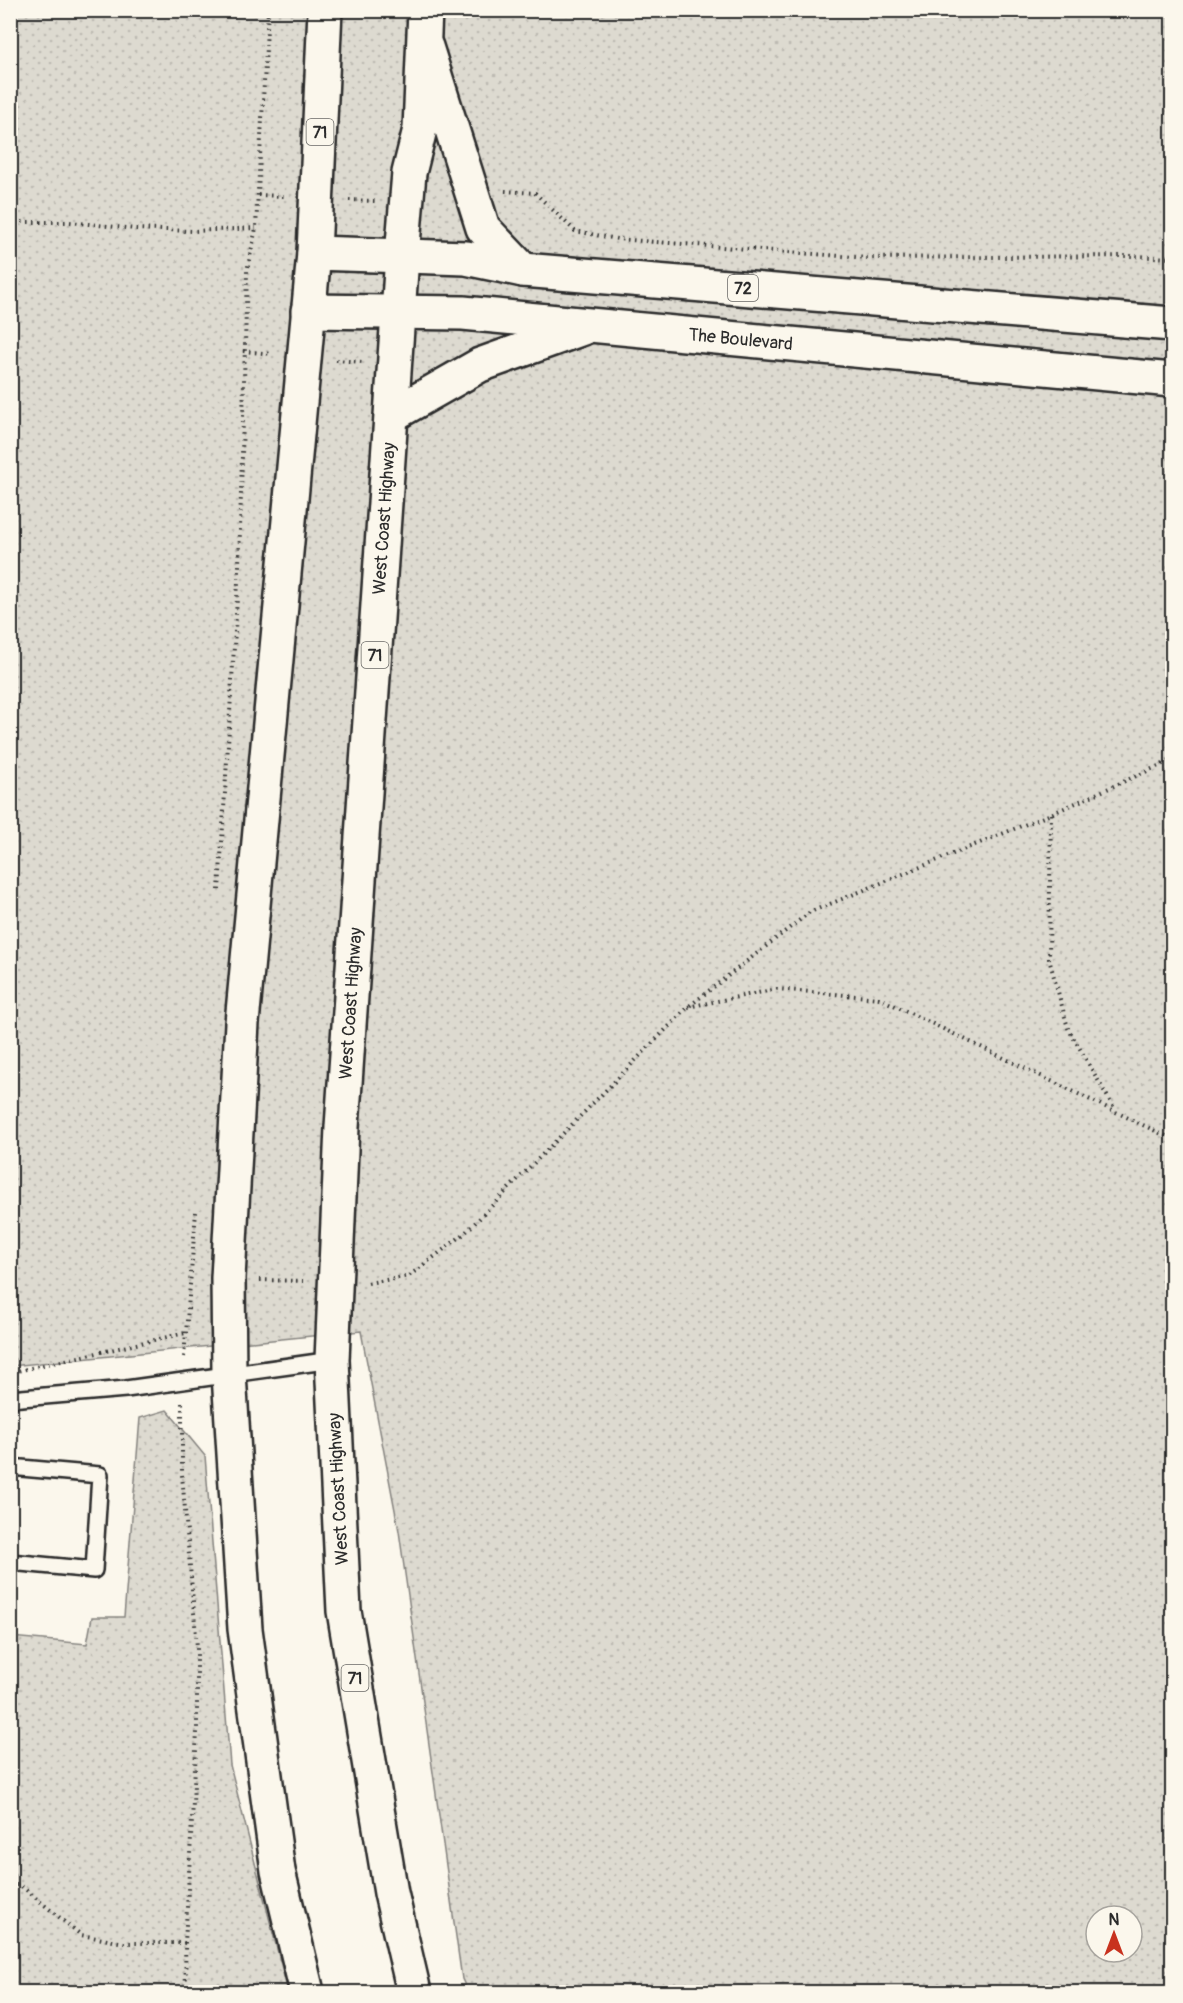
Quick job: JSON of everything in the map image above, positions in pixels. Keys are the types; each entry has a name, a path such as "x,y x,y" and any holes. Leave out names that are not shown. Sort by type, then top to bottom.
{"main road":[{"name":"71","path":"307,1992 278,1871 244,1629 229,1374 228,1278 242,1023 314,254 325,10"},
{"path":"424,25 473,201 483,228 523,270"},
{"name":"West Coast Highway","path":"414,1992 391,1893 344,1611 332,1360 342,1115 402,256 409,173 420,129 424,25"},
{"name":"72","path":"314,254 466,258 523,270 1173,324"},
{"name":"The Boulevard","path":"308,311 463,313 588,327 1173,380"},
{"path":"392,415 480,365 588,327"}],"lane":[{"path":"10,1399 126,1389 332,1360"},
{"path":"10,1467 100,1475 94,1570 10,1562"}],"path":[{"path":"473,201 498,190 535,194 575,231 617,239 867,258 1132,256 1173,258"},
{"path":"258,195 408,203"},
{"path":"10,222 70,222 182,231 256,228"},
{"path":"190,1280 228,1278 378,1283 409,1276 464,1234 688,1007 810,912 1051,814 1173,760"},
{"path":"1051,814 1049,959 1068,1028 1114,1109"},
{"path":"688,1007 777,989 879,998 1173,1139"},
{"path":"10,1373 185,1333"},
{"path":"10,1885 20,1885 81,1935 124,1943 185,1943"}],"shaded area":[{"path":"11,11 1172,11 1172,1992 468,1992 462,1979 399,1531 361,1331 11,1366"},
{"path":"167,1410 205,1456 230,1765 288,1992 11,1992 11,1637 87,1644 92,1617 124,1617 140,1418"}]}
